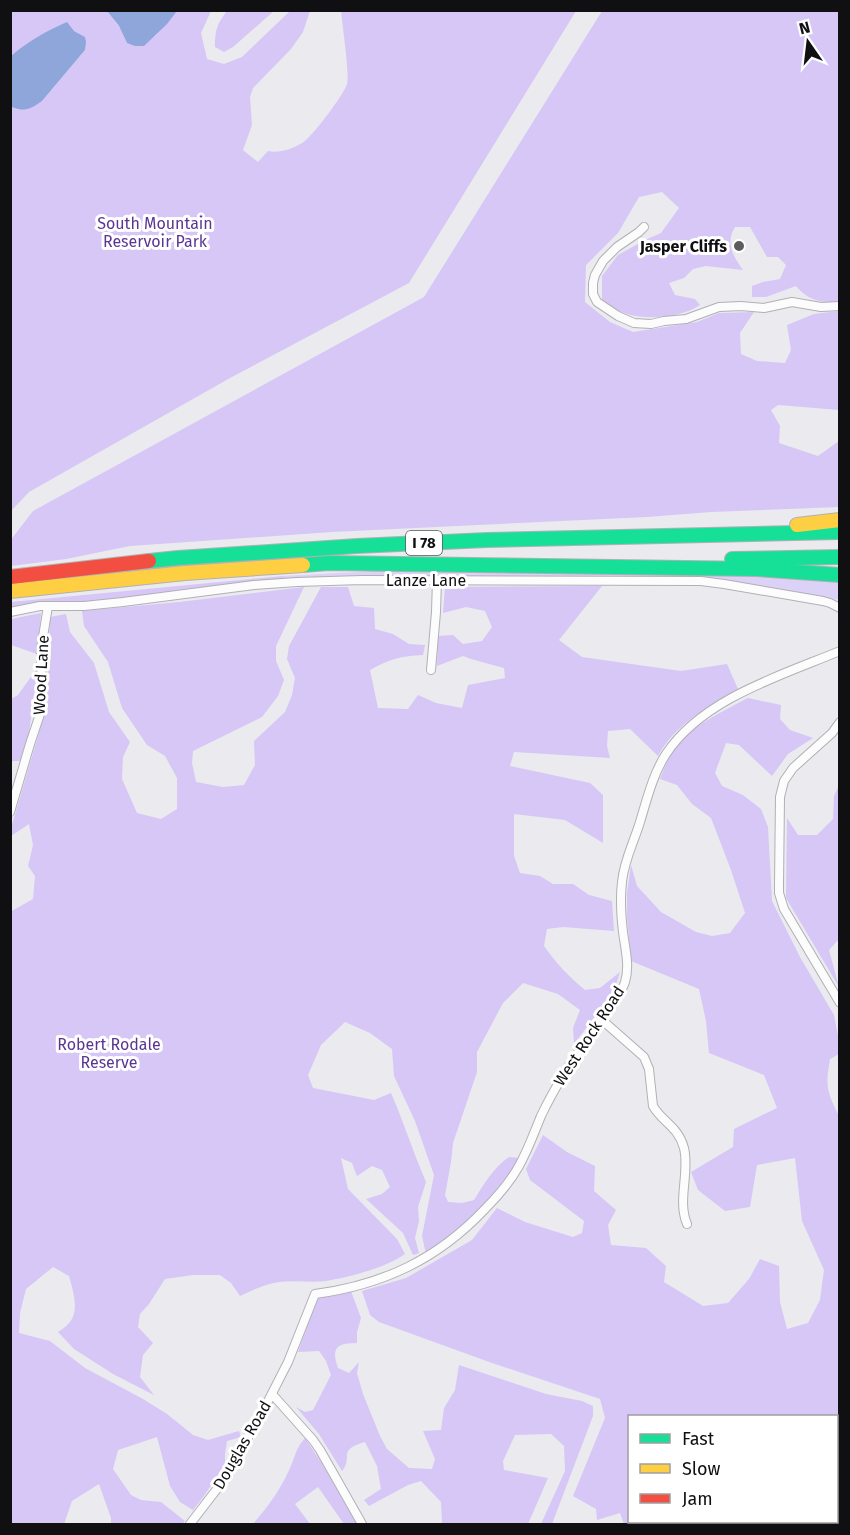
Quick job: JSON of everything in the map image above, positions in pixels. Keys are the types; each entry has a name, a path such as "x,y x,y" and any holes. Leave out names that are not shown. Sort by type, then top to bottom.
{"highway":[{"path":"487,540 734,531 840,520"},
{"name":"I 78","path":"10,577 178,558 357,546 487,540 840,532"},
{"name":"I 78","path":"10,591 184,573 329,563 460,564 840,557"},
{"path":"460,564 756,569 840,575"}],"street":[{"path":"644,226 603,261 595,275 592,291 597,302 618,316 634,323 651,324 686,319 710,310 741,306 764,308 792,302 821,307 840,306"},
{"name":"Lanze Lane","path":"10,612 48,606 84,606 123,602 254,585 362,580 701,581 823,601 840,608"},
{"path":"431,669 437,580"},
{"name":"Wood Lane","path":"10,812 42,708 41,649 48,606"},
{"name":"West Rock Road","path":"288,1362 315,1294 361,1285 425,1259 453,1240 491,1203 513,1177 550,1097 574,1057 622,989 627,972 621,898 627,855 639,826 653,780 666,754 676,741 693,723 727,701 840,651"},
{"path":"840,722 832,733 793,768 784,781 780,797 778,884 784,909 840,1003"},
{"path":"602,1020 644,1057 649,1069 653,1106 672,1126 682,1141 686,1160 683,1214 687,1224"},
{"name":"Douglas Road","path":"190,1524 220,1485 288,1362"},
{"path":"272,1394 320,1450 362,1524"}],"shaded area":[{"path":"375,571 719,572 839,579 840,600 689,576 289,580 283,576"}],"green space":[{"name":"South Mountain Reservoir Park","path":"11,11 107,11 120,28 127,43 155,36 177,11 211,11 201,33 207,59 224,64 242,57 290,11 310,11 303,32 291,49 253,88 250,97 252,125 243,150 258,162 268,151 288,150 306,140 329,113 347,84 341,11 576,11 409,283 230,378 29,492 11,511 11,106 18,110 42,101 85,50 85,37 74,31 17,51 11,56"},
{"path":"227,11 274,11 233,47 224,52 215,47 215,36"},
{"path":"602,11 839,11 839,303 815,300 796,286 766,297 752,297 752,286 780,279 786,265 778,257 767,257 750,227 735,227 730,244 743,270 706,266 693,269 684,278 669,283 675,295 695,299 700,305 692,309 664,317 645,317 627,314 602,301 602,276 618,255 661,233 679,208 662,192 639,197 618,233 586,265 585,302 610,322 633,332 697,322 719,313 754,312 740,333 741,354 757,361 785,363 791,350 787,325 814,314 839,311 839,410 778,405 771,410 780,426 779,443 818,456 839,441 839,507 332,532 130,546 66,559 11,566 10,541 33,511 424,297"},
{"path":"283,576 289,580 11,609 11,602"},
{"name":"Robert Rodale Reserve","path":"602,586 559,640 582,657 681,671 727,664 738,689 683,725 658,756 630,729 608,731 607,746 610,758 514,752 510,766 590,783 603,795 603,843 565,820 514,814 514,856 520,873 540,876 553,884 573,884 589,895 612,901 614,931 563,927 547,929 544,946 585,990 600,988 620,972 615,988 574,1044 573,1028 580,1010 558,994 523,983 503,1003 477,1052 477,1072 453,1143 445,1195 448,1202 462,1203 474,1200 485,1182 509,1157 519,1158 513,1172 450,1238 426,1254 422,1236 434,1175 415,1121 394,1076 392,1049 370,1033 345,1022 321,1045 308,1075 313,1088 374,1100 391,1093 426,1182 418,1207 419,1221 415,1238 419,1253 413,1255 403,1233 366,1199 382,1194 390,1187 382,1170 372,1166 357,1176 352,1163 341,1158 348,1189 397,1239 405,1254 388,1264 356,1274 326,1281 274,1283 240,1296 231,1283 220,1275 193,1275 165,1279 140,1314 138,1327 153,1343 143,1355 140,1377 154,1395 113,1374 74,1349 58,1332 72,1318 75,1301 69,1276 53,1267 26,1289 20,1313 19,1333 50,1341 85,1368 143,1399 167,1414 193,1435 208,1440 239,1431 241,1437 227,1441 225,1464 193,1510 180,1502 170,1486 157,1437 118,1450 113,1469 131,1495 141,1500 161,1502 185,1521 182,1524 111,1524 99,1484 72,1501 64,1524 11,1524 10,912 33,899 35,876 28,866 33,845 29,824 11,836 11,828 46,709 50,617 66,614 70,632 94,663 109,712 130,742 123,757 122,779 137,813 161,819 177,809 177,778 165,756 147,745 122,708 108,662 84,626 82,611 304,587 276,646 276,661 284,680 278,696 262,717 193,751 192,763 196,782 223,787 244,785 255,765 254,741 285,712 292,695 295,678 287,659 289,646 321,587 348,587 354,606 374,608 375,629 393,634 409,644 425,645 423,655 395,659 370,670 378,708 408,709 418,695 436,703 462,708 468,685 505,678 504,668 463,656 437,666 438,636 453,635 463,644 482,641 492,627 485,611 466,607 443,613 445,587"},
{"path":"41,613 37,654 11,645 11,619"},
{"path":"38,667 23,761 11,762 11,699 18,695"},
{"path":"748,698 781,705 780,719 790,730 813,738 788,754 772,776 739,745 726,743 715,773 722,786 743,795 761,809 768,827 772,901 800,957 834,1015 839,1041 839,1054 830,1059 828,1084 830,1096 840,1118 839,1524 624,1524 620,1513 597,1520 596,1509 573,1496 605,1418 600,1399 379,1322 370,1315 362,1291 406,1278 472,1240 497,1208 525,1222 573,1237 582,1233 584,1221 530,1180 526,1169 543,1135 567,1152 595,1166 594,1191 616,1210 608,1225 611,1245 646,1248 666,1266 664,1282 703,1306 728,1303 749,1279 760,1259 779,1266 780,1302 787,1329 808,1323 820,1300 824,1270 802,1221 795,1158 757,1165 750,1207 725,1211 698,1190 691,1172 733,1147 734,1129 777,1108 764,1075 709,1053 706,1021 699,989 631,961 627,893 631,865 637,886 661,912 696,932 712,936 730,933 745,913 711,818 692,804 677,785 660,779 671,754 680,741 721,712"},
{"path":"839,785 839,939 829,950 839,987 786,898 787,818 798,835 817,835 833,819 834,796"},
{"path":"351,1291 361,1318 357,1343 344,1344 337,1348 335,1356 338,1368 349,1373 359,1362 357,1373 380,1436 387,1449 409,1468 432,1469 435,1459 423,1431 441,1430 444,1408 455,1390 459,1365 546,1394 582,1401 593,1406 593,1416 552,1524 541,1524 565,1471 564,1446 551,1434 515,1435 503,1461 504,1470 548,1478 528,1524 441,1524 441,1502 421,1481 408,1485 369,1506 364,1500 381,1489 377,1466 365,1442 348,1451 347,1462 342,1471 319,1434 296,1407 305,1412 313,1410 331,1375 319,1351 298,1352 317,1298"},
{"path":"305,1438 357,1524 344,1524 318,1487 295,1504 310,1524 253,1524 278,1491 297,1449"}],"water":[{"path":"107,11 177,11 144,46 135,46 127,43 119,26"},
{"path":"67,22 74,31 85,37 85,50 42,101 27,109 10,106 11,56 38,37"}],"traffic: fast":[{"path":"149,561 357,546 487,540 840,532"},
{"path":"732,559 840,557"},
{"path":"303,565 329,563 756,569 840,575"}],"traffic: slow":[{"path":"797,525 840,520"},
{"path":"10,591 185,573 303,565"}],"traffic: jam":[{"path":"10,577 149,561"}],"place":[{"name":"Jasper Cliffs","path":"739,246"}]}
